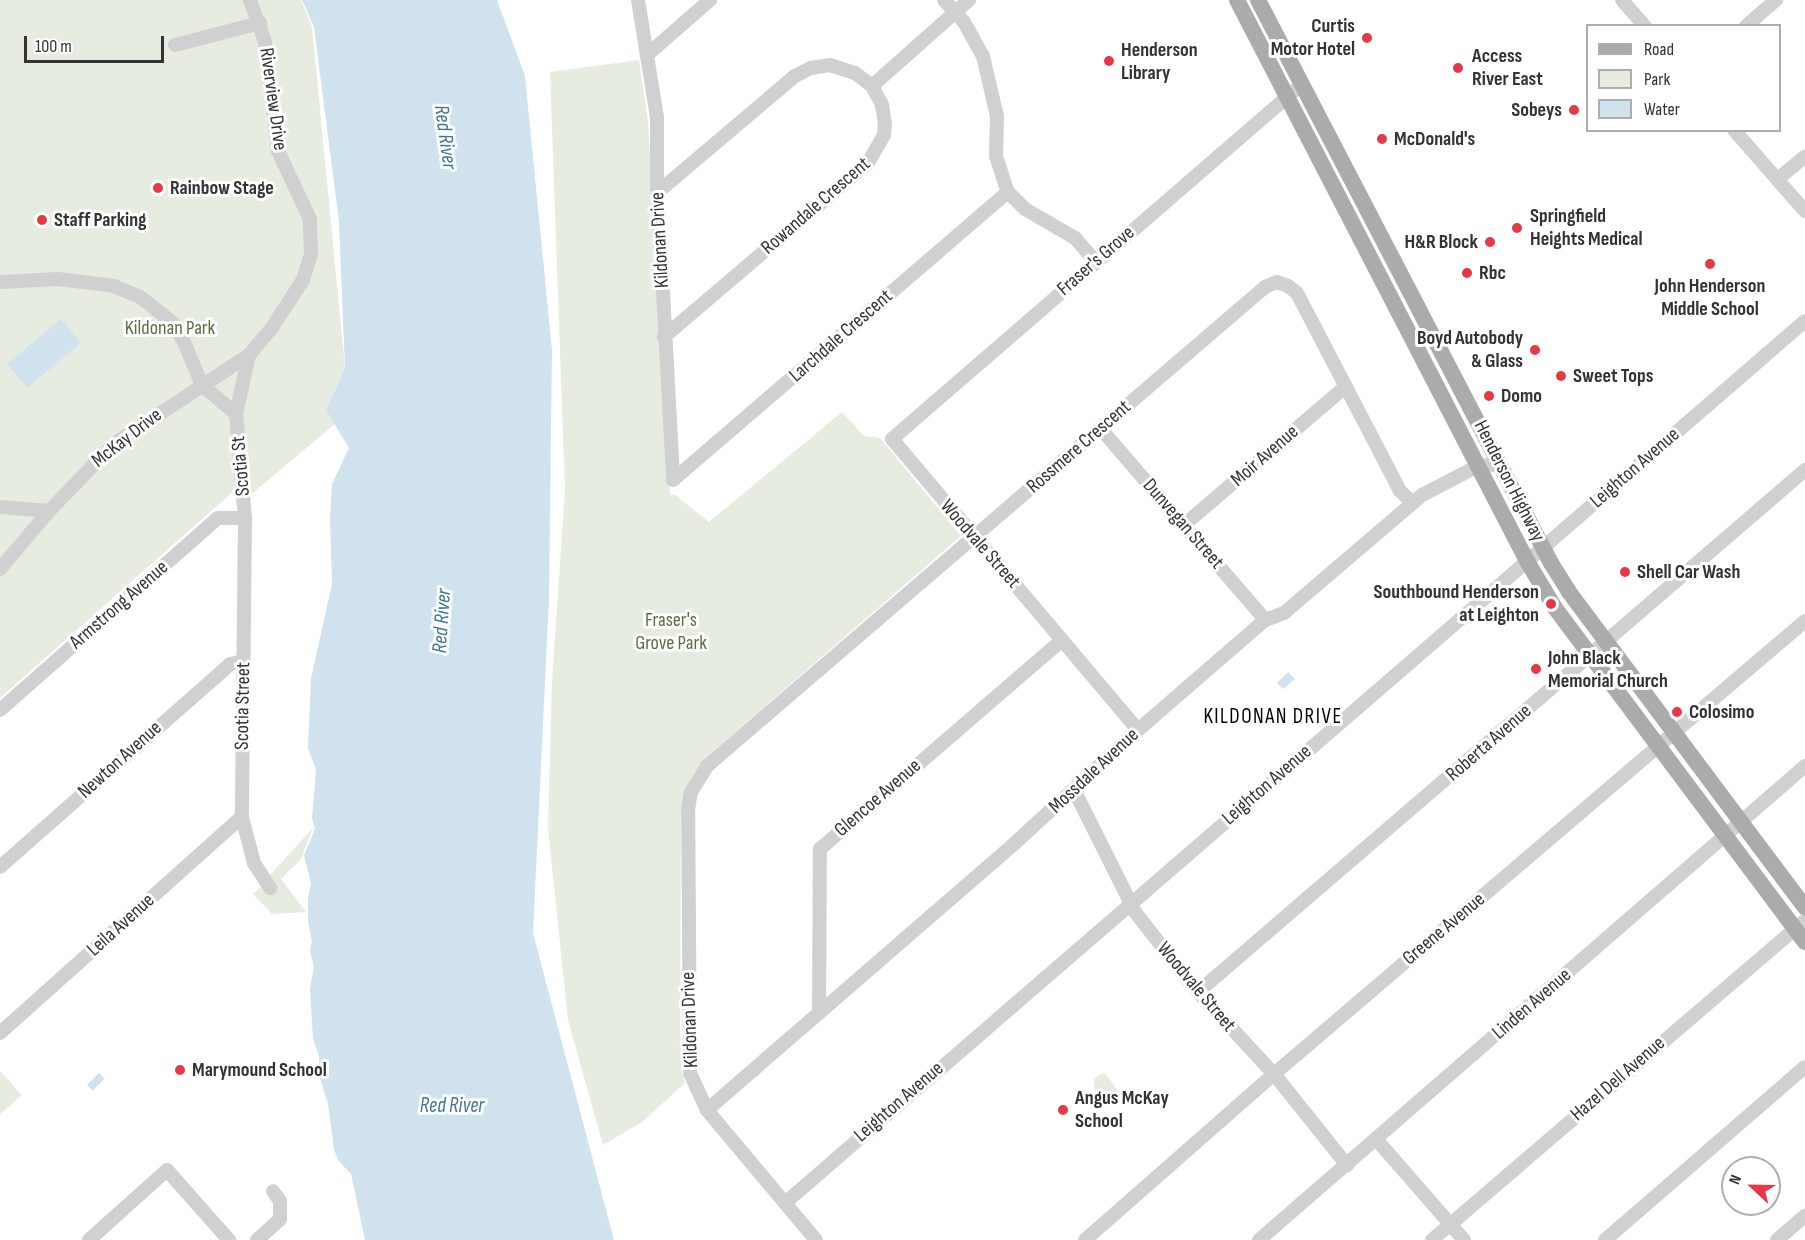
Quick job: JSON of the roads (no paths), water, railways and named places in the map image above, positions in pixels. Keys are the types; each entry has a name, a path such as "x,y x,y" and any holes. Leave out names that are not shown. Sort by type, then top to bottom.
{"main road":[{"name":"Henderson Highway","path":"1237,0 1527,561 1555,609 1726,837 1799,924 1805,942"},
{"name":"Henderson Highway","path":"1258,0 1542,547 1569,592 1805,908"},
{"path":"1382,280 1398,270"},
{"path":"1434,380 1451,371"}],"street":[{"name":"Riverview Drive","path":"249,356 273,326 303,280 308,267 312,241 306,208 276,143 265,42 250,0"},
{"name":"Kildonan Drive","path":"638,0 657,117 657,192 673,480"},
{"path":"647,55 710,0"},
{"path":"944,0 955,12 983,56 991,82 997,116 996,156 1008,192 1025,209 1075,238 1095,261"},
{"path":"657,192 804,71 819,65 841,67 855,73 872,86 969,0"},
{"path":"1623,0 1643,24"},
{"path":"1748,24 1776,0"},
{"path":"175,45 260,23"},
{"name":"Fraser's Grove","path":"892,439 1301,84"},
{"name":"Rowandale Crescent","path":"664,337 873,157 885,129 882,105 872,86"},
{"path":"1736,132 1805,211"},
{"path":"1778,179 1805,156"},
{"name":"Larchdale Crescent","path":"673,480 1008,192"},
{"path":"0,282 58,279 114,286 140,297 172,322 184,342 201,385"},
{"name":"Rossmere Crescent","path":"691,792 707,766 1265,287 1277,282 1297,293 1400,491 1412,502"},
{"name":"Leighton Avenue","path":"785,1203 1130,902 1805,321"},
{"name":"McKay Drive","path":"0,569 50,511 121,438 249,356"},
{"name":"Scotia St","path":"245,518 236,414 249,356"},
{"name":"Scotia St","path":"201,385 236,414"},
{"name":"Moir Avenue","path":"1184,525 1346,386"},
{"name":"Dunvegan Street","path":"1101,429 1265,620"},
{"name":"Woodvale Street","path":"892,439 1138,730"},
{"name":"Mossdale Avenue","path":"707,1110 1265,620 1284,613 1412,502 1478,466 1500,465"},
{"name":"Roberta Avenue","path":"1198,992 1592,656 1654,598 1805,470"},
{"path":"0,507 50,511"},
{"name":"Armstrong Avenue","path":"0,710 218,518 245,518"},
{"name":"Scotia Street","path":"245,518 242,817 254,863 270,888"},
{"name":"Greene Avenue","path":"1085,1240 1274,1074 1805,621"},
{"name":"Glencoe Avenue","path":"819,1013 820,849 1062,640"},
{"name":"Newton Avenue","path":"0,867 230,664 244,661"},
{"name":"Linden Avenue","path":"1259,1240 1726,837 1805,766"},
{"name":"Woodvale Street","path":"1074,790 1130,902 1198,992 1274,1074 1347,1165"},
{"name":"Kildonan Drive","path":"691,792 688,810 690,1073 707,1110 816,1240"},
{"name":"Leila Avenue","path":"0,1033 242,817"},
{"name":"Hazel Dell Avenue","path":"1432,1240 1799,924"},
{"path":"1605,1240 1805,1067"},
{"path":"1376,1139 1464,1240"},
{"path":"89,1240 167,1170 229,1240"},
{"path":"257,1240 279,1219 280,1201 273,1191"},
{"path":"1777,1240 1805,1216"}],"water":[{"name":"Red River","path":"302,0 497,0 525,76 552,350 549,598 533,933 614,1240 365,1240 351,1174 338,1160 334,1149 328,1104 319,1075 319,1056 313,1039 310,989 314,967 310,951 312,941 308,922 308,899 311,884 304,855 315,829 312,818 316,770 308,748 311,678 332,584 330,519 332,484 349,448 326,410 345,368 339,222 314,27"},
{"path":"61,319 81,343 27,388 7,364"},
{"path":"1288,672 1295,679 1283,689 1277,683"},
{"path":"99,1073 105,1079 93,1091 87,1085"}],"place":[{"name":"Curtis Motor Hotel","path":"1367,38"},
{"name":"Henderson Library","path":"1109,61"},
{"name":"Access River East","path":"1458,68"},
{"name":"Sobeys","path":"1574,110"},
{"name":"McDonald's","path":"1382,139"},
{"name":"Rainbow Stage","path":"158,188"},
{"name":"Staff Parking","path":"42,220"},
{"name":"Springfield Heights Medical","path":"1517,228"},
{"name":"H&R Block","path":"1490,242"},
{"name":"John Henderson Middle School","path":"1710,264"},
{"name":"Rbc","path":"1467,273"},
{"name":"Boyd Autobody & Glass","path":"1535,350"},
{"name":"Sweet Tops","path":"1561,376"},
{"name":"Domo","path":"1489,396"},
{"name":"Shell Car Wash","path":"1625,572"},
{"name":"Southbound Henderson at Leighton","path":"1551,604"},
{"name":"John Black Memorial Church","path":"1536,669"},
{"name":"Colosimo","path":"1677,712"},
{"name":"Marymound School","path":"180,1070"},
{"name":"Angus McKay School","path":"1063,1110"}],"district":[{"name":"KILDONAN DRIVE","path":"1273,717"}],"park label":[{"name":"Kildonan Park","path":"170,328"},
{"name":"Fraser's Grove Park","path":"671,632"}]}
